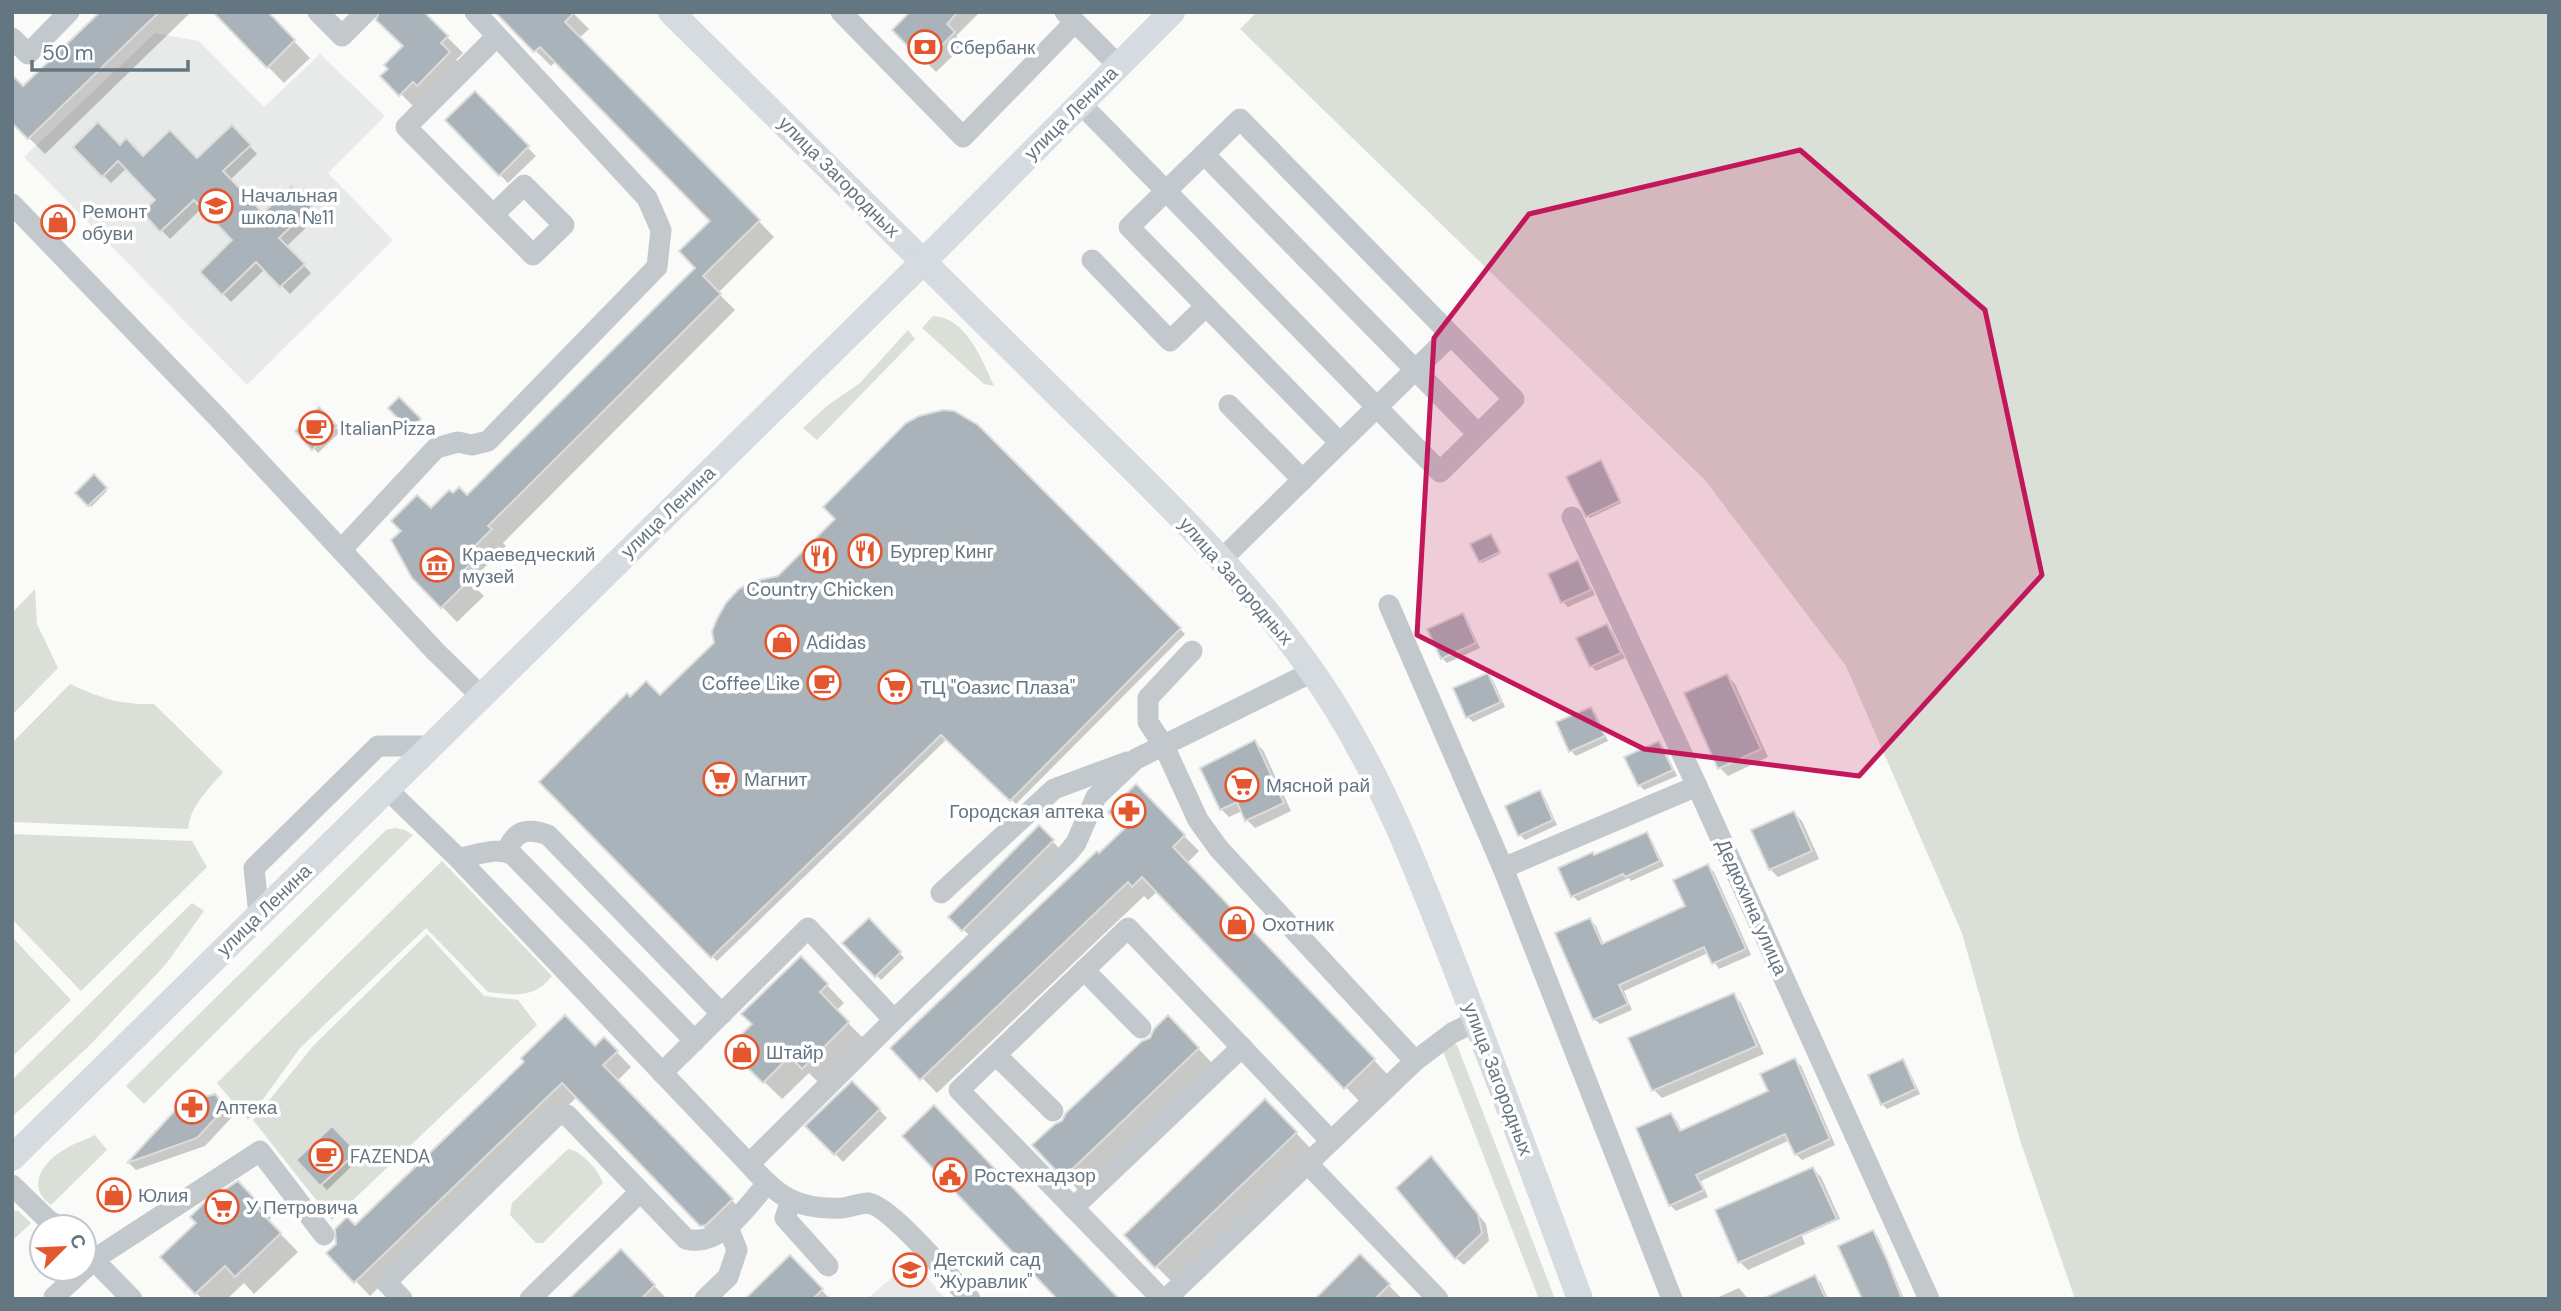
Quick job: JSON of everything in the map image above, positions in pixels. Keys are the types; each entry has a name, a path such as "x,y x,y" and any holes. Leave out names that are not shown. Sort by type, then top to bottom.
{"main road":[{"name":"улица Загородных","path":"671,12 1172,508 1266,613 1311,671 1343,719 1401,831 1476,1021 1580,1299"},
{"name":"улица Ленина","path":"12,1158 924,261 1172,12"}],"lane":[{"path":"12,37 28,54 69,12"},
{"path":"318,12 342,37 366,12"},
{"path":"341,550 436,448 458,442 472,445 488,441 657,267 661,230 648,198 475,12"},
{"path":"841,12 963,137 1070,17 1118,65"},
{"path":"494,215 406,127 497,36"},
{"path":"1081,104 1166,191 1377,408 1440,472 1514,399 1240,119 1204,154 1166,191 1129,227 1340,443"},
{"path":"1204,154 1478,435"},
{"path":"12,204 222,422 435,651 481,696"},
{"path":"1092,260 1170,341 1206,306"},
{"path":"1220,561 1451,335"},
{"path":"1229,405 1303,480"},
{"name":"Дедюхина улица","path":"1572,517 1698,786 1929,1299"},
{"path":"1389,605 1503,868 1671,1299"},
{"path":"1192,651 1148,698 1148,722 1164,746 1198,820 1219,849 1415,1061"},
{"path":"941,893 1054,789 1136,759 1311,671"},
{"path":"259,915 254,868 378,746 431,746"},
{"path":"749,1164 1067,854 1076,843 1096,797 1136,759"},
{"path":"1503,868 1698,786"},
{"path":"387,790 458,858 767,1184 791,1200 816,1209 868,1203 888,1212 970,1299"},
{"path":"507,851 511,840 524,831 535,830 548,835 722,1014"},
{"path":"458,858 507,851"},
{"path":"507,851 695,1041"},
{"path":"1331,1141 1128,928 959,1090 1164,1299 1308,1164 1415,1061 1443,1039 1476,1021"},
{"path":"662,1073 808,929 894,1020"},
{"path":"1084,970 1141,1028"},
{"path":"1073,1208 1242,1047"},
{"path":"996,1055 1053,1111"},
{"path":"402,1299 386,1282 557,1115 568,1115 686,1239 699,1243 712,1238 728,1227 767,1184"},
{"path":"98,1254 260,1151 324,1235"},
{"path":"1308,1164 1431,1297"},
{"path":"12,1185 41,1213"},
{"path":"530,1299 640,1192"},
{"path":"791,1200 785,1218 828,1266"},
{"path":"705,1299 728,1277 737,1250 728,1227"},
{"path":"98,1272 132,1299"},
{"path":"54,1297 67,1283"}],"highlighted area":[{"path":"1800,150 1985,310 2042,575 1859,776 1644,749 1417,635 1434,338 1529,214"}],"shaded area":[{"path":"1257,12 2549,12 2549,1299 2075,1299 2020,1140 1962,933 1846,666 1705,480 1240,29"},
{"name":"Начальная школа №11","path":"155,33 199,41 264,107 320,54 385,116 328,173 393,240 247,385 24,157"},
{"path":"933,316 945,318 964,332 994,386 984,384 922,328"},
{"path":"908,330 915,339 817,440 803,428 828,405 860,383"},
{"path":"35,589 37,624 58,668 12,715 12,613"},
{"path":"70,684 110,700 154,704 223,772 196,805 188,829 12,822 12,743"},
{"path":"395,828 413,835 144,1104 126,1086 386,830"},
{"path":"12,834 192,841 207,867 81,991 12,919"},
{"path":"442,861 552,976 538,989 523,994 488,992 426,928 300,1048 248,1120 217,1083"},
{"path":"192,903 204,911 166,964 90,1045 12,1117 12,1080"},
{"path":"427,934 484,996 518,1000 537,1025 332,1220 253,1120 314,1045"},
{"path":"12,937 71,1000 12,1057"},
{"path":"1451,1043 1457,1045 1555,1299 1539,1299 1443,1051"},
{"path":"95,1135 107,1150 51,1205 39,1190 38,1182 44,1167 57,1154"},
{"path":"568,1149 579,1153 589,1162 603,1183 543,1243 536,1243 510,1215 512,1203"},
{"path":"12,1210 18,1211 28,1220 28,1226 12,1241"},
{"name":"Детский сад \"Журавлик\"","path":"912,1259 945,1299 867,1299 888,1281"}],"building":[{"path":"100,12 159,12 28,139 12,123 12,75 23,86"},
{"path":"213,12 268,12 295,40 267,68"},
{"path":"379,12 424,12 448,36 441,43 450,52 417,86 413,82 399,96 380,76 388,69 384,65 403,46 376,20"},
{"path":"495,12 575,12 565,22 760,220 703,276 721,294 488,526 492,529 469,552 476,559 462,572 470,579 441,608 412,578 391,540 401,531 391,521 417,495 431,508 449,490 453,493 459,487 467,495 695,268 679,251 710,221 540,47 534,52"},
{"name":"Сбербанк","path":"910,12 958,12 947,24 955,32 924,63 892,30"},
{"path":"475,91 529,146 499,176 445,120"},
{"path":"98,122 120,145 126,138 143,156 170,130 197,158 232,125 251,145 223,171 263,213 291,186 312,207 279,238 305,264 280,287 256,262 222,295 200,272 232,240 194,200 160,232 142,212 155,200 118,161 102,177 73,147"},
{"path":"399,397 421,419 409,430 388,408"},
{"name":"ItalianPizza","path":"319,407 337,426 312,450 295,431"},
{"name":"ТЦ \"Оазис Плаза\"","path":"943,410 954,411 978,425 1181,628 1010,801 941,735 711,958 539,782 627,693 630,697 646,681 660,695 714,643 712,631 717,619 738,590 750,582 778,576 835,519 823,507 906,423 919,416"},
{"path":"1601,460 1620,501 1586,517 1566,477"},
{"path":"94,474 107,488 88,506 75,493"},
{"path":"1491,534 1500,552 1479,562 1470,544"},
{"path":"1578,560 1591,590 1561,603 1548,574"},
{"path":"1463,613 1476,643 1441,659 1427,629"},
{"path":"1607,624 1621,653 1590,667 1576,638"},
{"path":"1488,673 1501,702 1466,718 1453,688"},
{"path":"1727,674 1761,749 1718,769 1684,693"},
{"path":"1591,707 1605,736 1569,752 1556,722"},
{"name":"Мясной рай","path":"1255,740 1284,803 1245,821 1237,802 1220,810 1200,768"},
{"path":"1659,741 1673,770 1638,786 1624,757"},
{"path":"1136,784 1185,835 1173,847 1375,1059 1344,1089 1142,877 1132,887 1128,882 920,1080 890,1048 1097,851 1099,853 1125,828 1108,812"},
{"path":"1540,790 1553,820 1518,836 1505,806"},
{"path":"1794,811 1812,851 1769,870 1751,830"},
{"path":"1039,825 1054,840 962,931 948,917"},
{"path":"1647,832 1660,861 1571,897 1558,868"},
{"path":"1708,864 1746,949 1712,964 1704,947 1619,985 1628,1004 1593,1020 1555,933 1590,918 1602,944 1685,906 1673,880"},
{"path":"869,918 901,952 875,977 842,943"},
{"path":"801,956 828,984 820,992 849,1022 802,1069 790,1056 763,1083 728,1048 752,1024 741,1014"},
{"path":"1734,993 1757,1046 1652,1091 1628,1038"},
{"path":"565,1015 595,1046 604,1037 618,1051 603,1065 733,1199 706,1225 700,1226 562,1083 354,1283 326,1253 336,1244 335,1229 347,1217 355,1225 524,1062 521,1058"},
{"path":"1168,1015 1199,1048 1063,1178 1032,1145 1062,1121 1066,1113 1142,1041 1150,1038 1154,1029"},
{"path":"1795,1058 1830,1139 1795,1155 1785,1134 1696,1175 1704,1190 1669,1206 1636,1128 1671,1113 1680,1131 1768,1091 1760,1074"},
{"path":"1903,1059 1916,1089 1881,1105 1868,1075"},
{"path":"852,1081 880,1109 834,1155 805,1126"},
{"path":"215,1094 226,1107 197,1138 127,1163 181,1104"},
{"path":"1265,1099 1297,1132 1155,1268 1124,1235"},
{"path":"934,1105 1119,1299 1057,1299 902,1136"},
{"name":"FAZENDA","path":"332,1126 357,1152 320,1186 296,1160"},
{"path":"1431,1156 1478,1214 1482,1233 1455,1259 1396,1188"},
{"path":"1813,1167 1837,1219 1738,1263 1715,1210"},
{"path":"238,1181 254,1198 251,1202 281,1233 235,1277 225,1266 195,1294 160,1257 196,1223 190,1217 204,1203"},
{"path":"1873,1230 1902,1299 1862,1299 1838,1246"},
{"path":"621,1249 655,1285 641,1299 569,1299"},
{"path":"1360,1254 1390,1284 1375,1299 1315,1299"},
{"path":"790,1255 823,1289 813,1299 745,1299"},
{"path":"1815,1275 1826,1299 1762,1299"}],"place":[{"name":"Сбербанк","path":"925,47"},
{"name":"Начальная школа №11","path":"216,206"},
{"name":"Ремонт обуви","path":"58,222"},
{"name":"ItalianPizza","path":"316,428"},
{"name":"Бургер Кинг","path":"865,551"},
{"name":"Country Chicken","path":"820,556"},
{"name":"Краеведческий музей","path":"437,565"},
{"name":"Adidas","path":"782,642"},
{"name":"Coffee Like","path":"824,683"},
{"name":"ТЦ \"Оазис Плаза\"","path":"895,687"},
{"name":"Магнит","path":"720,779"},
{"name":"Мясной рай","path":"1242,785"},
{"name":"Городская аптека","path":"1129,811"},
{"name":"Охотник","path":"1237,924"},
{"name":"Штайр","path":"742,1052"},
{"name":"Аптека","path":"192,1107"},
{"name":"FAZENDA","path":"326,1156"},
{"name":"Ростехнадзор","path":"950,1175"},
{"name":"Юлия","path":"114,1195"},
{"name":"У Петровича","path":"222,1207"},
{"name":"Детский сад \"Журавлик\"","path":"910,1270"}]}
